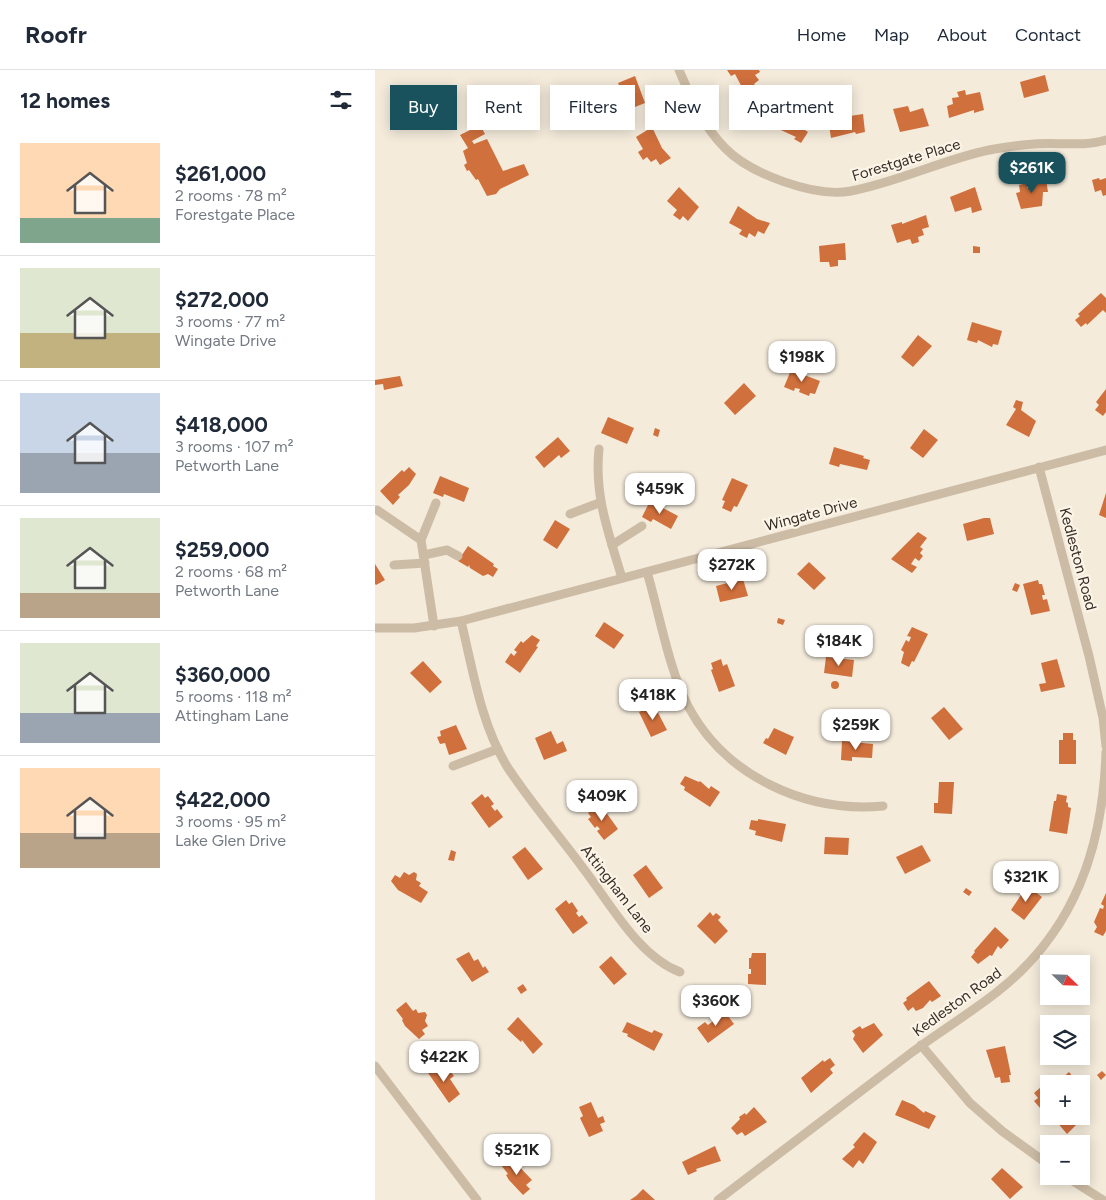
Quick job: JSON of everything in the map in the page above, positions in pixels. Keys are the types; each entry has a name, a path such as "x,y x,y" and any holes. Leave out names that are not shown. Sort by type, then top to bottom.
{"street":[{"name":"Forestgate Place","path":"679,70 700,115 726,149 763,173 808,188 850,192 899,178 943,162 989,150 1034,144 1070,144 1106,140"},
{"path":"599,449 597,466 599,503 622,578"},
{"name":"Wingate Drive","path":"375,628 435,626 461,621 1106,450"},
{"name":"Kedleston Road","path":"1039,467 1104,717 1106,746"},
{"path":"435,626 421,540 436,502"},
{"path":"570,514 599,503"},
{"path":"377,510 421,540"},
{"path":"612,545 629,537 642,526"},
{"path":"394,565 425,559 447,550 458,556"},
{"path":"647,572 677,681 703,732 725,755 768,784 805,798 825,803 863,808 883,806"},
{"name":"Attingham Lane","path":"461,621 484,711 498,749 524,792 616,914 655,957 664,965 681,972"},
{"path":"453,766 498,749"},
{"name":"Kedleston Road","path":"718,1200 921,1045 999,991 1024,967 1054,932 1073,898 1089,862 1099,826 1105,787 1106,752"},
{"path":"921,1045 970,1103 1002,1131 1040,1159"},
{"path":"375,1066 477,1200"},
{"path":"1079,1185 1103,1200"}],"building":[{"path":"727,70 759,70 760,72 755,75 759,80 755,85 741,85 735,74 731,76"},
{"path":"1045,75 1049,91 1024,98 1020,82"},
{"path":"635,76 645,103 635,107 635,85 619,85 618,83"},
{"path":"965,90 966,95 980,92 984,110 974,113 974,110 949,118 947,106 953,104 952,98 959,97 957,92"},
{"path":"908,106 910,112 923,108 929,126 900,132 893,109"},
{"path":"863,114 865,132 856,134 855,132 831,138 830,130 852,130 852,116"},
{"path":"470,130 483,130 485,134 472,141 474,144 487,139 503,171 524,164 529,175 500,189 496,194 487,196 478,179 476,180 469,170 467,171 464,165 467,163 463,151 468,148 460,135"},
{"path":"647,130 653,130 662,148 671,158 660,165 656,159 651,162 647,157 643,160 638,152 643,149 636,137"},
{"path":"781,130 805,130 808,132 801,143 794,139 796,137"},
{"path":"1099,178 1100,180 1106,178 1106,195 1103,196 1101,190 1095,192 1092,180"},
{"path":"1046,179 1048,192 1043,192 1042,206 1021,209 1016,193 1020,192 1019,185 1027,183 1027,188 1030,188 1029,186 1036,185 1035,180"},
{"path":"679,187 699,207 688,221 683,216 680,220 673,215 677,210 667,201"},
{"path":"975,187 982,210 972,213 971,207 955,212 950,197"},
{"path":"738,206 757,219 770,223 764,234 758,231 755,237 749,233 747,238 739,234 742,230 729,223"},
{"path":"926,215 929,227 922,229 924,235 918,237 919,242 912,244 910,239 897,243 891,225 902,222 902,224"},
{"path":"845,243 846,260 838,260 838,266 830,267 829,262 820,262 819,246"},
{"path":"973,246 980,247 980,253 973,253"},
{"path":"1101,293 1106,298 1106,313 1103,310 1087,325 1086,323 1081,327 1075,320 1080,316 1078,314"},
{"path":"972,322 1002,331 998,345 993,344 992,347 978,340 977,343 967,340"},
{"path":"918,335 932,346 913,367 901,357"},
{"path":"791,370 820,381 815,394 810,393 809,396 799,392 800,389 795,388 794,391 784,387"},
{"path":"400,376 403,386 384,390 383,384 375,385 375,380"},
{"path":"744,383 756,396 735,415 724,403"},
{"path":"1106,389 1106,412 1103,416 1095,410 1099,405 1096,402"},
{"path":"1016,400 1023,402 1021,410 1036,421 1029,437 1006,425 1016,409 1013,407"},
{"path":"608,417 634,428 627,444 601,433"},
{"path":"655,428 660,430 658,437 653,435"},
{"path":"924,429 938,440 923,458 910,448"},
{"path":"558,437 570,451 561,458 559,455 544,468 535,457"},
{"path":"834,447 864,456 863,458 870,460 867,470 840,464 839,467 829,464"},
{"path":"409,467 416,474 409,485 398,495 400,497 393,505 380,491 402,470 404,472"},
{"path":"440,476 469,488 464,502 444,494 443,497 433,493"},
{"path":"732,478 748,485 737,507 734,506 731,512 722,508 725,501 722,500"},
{"path":"1106,493 1106,518 1099,515"},
{"path":"650,501 678,516 671,529 653,519 651,522 642,517"},
{"path":"990,518 994,534 967,541 963,524"},
{"path":"555,520 570,529 557,549 543,540"},
{"path":"918,532 927,538 920,547 923,549 920,553 923,556 919,561 915,558 911,564 917,567 912,573 891,559"},
{"path":"468,546 494,564 493,566 498,569 493,577 488,574 483,576 470,568 469,565 468,567 458,561"},
{"path":"809,562 826,578 814,590 797,574"},
{"path":"375,564 385,580 376,585 375,584"},
{"path":"743,579 748,596 720,602 716,586"},
{"path":"1038,580 1039,584 1042,584 1045,595 1042,595 1043,600 1047,599 1050,611 1031,615 1023,584"},
{"path":"1015,583 1020,585 1017,592 1012,590"},
{"path":"778,618 785,620 783,625 777,623"},
{"path":"604,622 624,635 614,649 595,636"},
{"path":"912,627 928,634 914,662 912,661 909,667 901,663 904,652 901,650 906,640 909,642 911,637 907,636"},
{"path":"532,635 540,640 536,646 538,647 520,673 505,662 511,653 514,656 517,652 514,650 521,641 523,643"},
{"path":"826,657 854,660 852,677 824,673"},
{"path":"721,659 723,666 727,664 735,686 719,692 711,670 713,669 711,663"},
{"path":"1057,659 1065,687 1041,692 1039,684 1046,683 1041,663"},
{"path":"423,661 442,682 430,693 410,673"},
{"path":"835,681 839,685 835,689 831,685"},
{"path":"654,705 667,730 651,737 639,712"},
{"path":"944,707 963,729 949,740 931,718"},
{"path":"456,725 467,749 449,755 445,743 440,744 437,737 441,736 440,731"},
{"path":"774,728 794,737 786,755 763,743 766,738 768,739"},
{"path":"551,731 557,744 563,741 567,751 544,760 535,738"},
{"path":"1063,733 1073,733 1073,740 1076,740 1076,764 1059,764 1059,740 1063,740"},
{"path":"842,741 873,744 872,758 852,757 852,761 841,760"},
{"path":"685,776 700,781 709,789 711,786 720,792 710,807 684,790 685,787 680,784"},
{"path":"939,782 954,782 952,814 934,813 934,803 938,803"},
{"path":"482,794 485,798 488,796 494,804 491,806 495,811 497,809 503,817 489,828 471,803"},
{"path":"1057,794 1067,796 1066,802 1068,807 1071,808 1067,834 1049,831"},
{"path":"600,804 618,829 604,840 597,831 600,829 597,826 595,828 588,819 591,817 588,813"},
{"path":"758,819 786,824 782,842 755,835 756,831 749,829 751,820 758,821"},
{"path":"825,837 849,838 848,855 824,854"},
{"path":"922,845 931,861 905,874 896,857"},
{"path":"525,847 543,869 528,880 512,857"},
{"path":"451,850 456,852 454,861 448,860"},
{"path":"646,865 663,888 649,898 633,875"},
{"path":"404,872 409,875 414,872 417,874 416,880 421,883 419,886 428,892 421,903 398,890 391,881 395,875 400,878"},
{"path":"1027,886 1042,897 1024,920 1011,910"},
{"path":"966,888 972,892 969,896 963,892"},
{"path":"1106,893 1106,931 1103,936 1094,932 1097,927 1094,922 1100,908 1103,909 1104,906 1101,904"},
{"path":"566,900 569,904 572,902 578,911 576,913 579,917 582,915 588,923 573,934 555,909"},
{"path":"710,912 713,916 716,913 721,917 718,920 728,931 715,944 697,926"},
{"path":"995,927 1009,940 1001,949 998,946 992,956 990,955 978,964 971,957"},
{"path":"469,952 474,961 478,959 483,968 485,966 489,972 472,982 456,959"},
{"path":"752,953 766,953 766,985 748,984 748,974 751,974 749,958 751,958"},
{"path":"611,956 627,974 614,985 599,967"},
{"path":"929,981 941,996 932,1002 930,1000 923,1008 916,1011 913,1007 908,1011 903,1003 907,1000 906,998"},
{"path":"523,984 527,990 521,994 517,988"},
{"path":"406,1002 413,1011 416,1009 418,1013 425,1012 427,1015 425,1021 428,1026 422,1030 425,1034 419,1039 405,1026 403,1019 396,1010"},
{"path":"725,1012 734,1024 708,1043 697,1028 705,1022 708,1025"},
{"path":"518,1017 543,1044 533,1054 522,1040 521,1042 507,1029"},
{"path":"627,1022 652,1033 654,1030 663,1034 654,1051 622,1032"},
{"path":"874,1023 883,1035 863,1053 853,1039 855,1035 852,1031 860,1026 862,1029"},
{"path":"1005,1046 1011,1075 1009,1075 1010,1082 1001,1083 1000,1077 995,1078 986,1050"},
{"path":"830,1058 835,1065 830,1069 833,1073 811,1093 801,1078 823,1060 824,1062"},
{"path":"433,1065 437,1070 440,1067 446,1074 450,1071 454,1076 450,1079 460,1094 449,1103 426,1070"},
{"path":"1102,1071 1106,1075 1101,1080 1097,1075"},
{"path":"1040,1088 1040,1108 1034,1101 1038,1098 1034,1093"},
{"path":"902,1100 914,1105 924,1113 925,1111 936,1116 929,1129 895,1115"},
{"path":"591,1102 598,1118 603,1116 605,1122 600,1124 603,1131 589,1137 580,1118 583,1116 579,1107"},
{"path":"754,1107 767,1122 745,1136 742,1132 737,1135 731,1128 740,1119 739,1117 745,1113 746,1115"},
{"path":"1059,1125 1076,1125 1067,1134"},
{"path":"864,1132 877,1142 863,1164 859,1160 853,1168 842,1159 855,1147 853,1145"},
{"path":"715,1146 721,1161 696,1169 697,1171 688,1175 682,1162"},
{"path":"511,1158 532,1180 526,1185 530,1189 523,1195 509,1180 506,1175 508,1174 501,1165"},
{"path":"1002,1168 1023,1187 1010,1199 991,1179"},
{"path":"643,1189 655,1200 630,1200 636,1196"}]}
